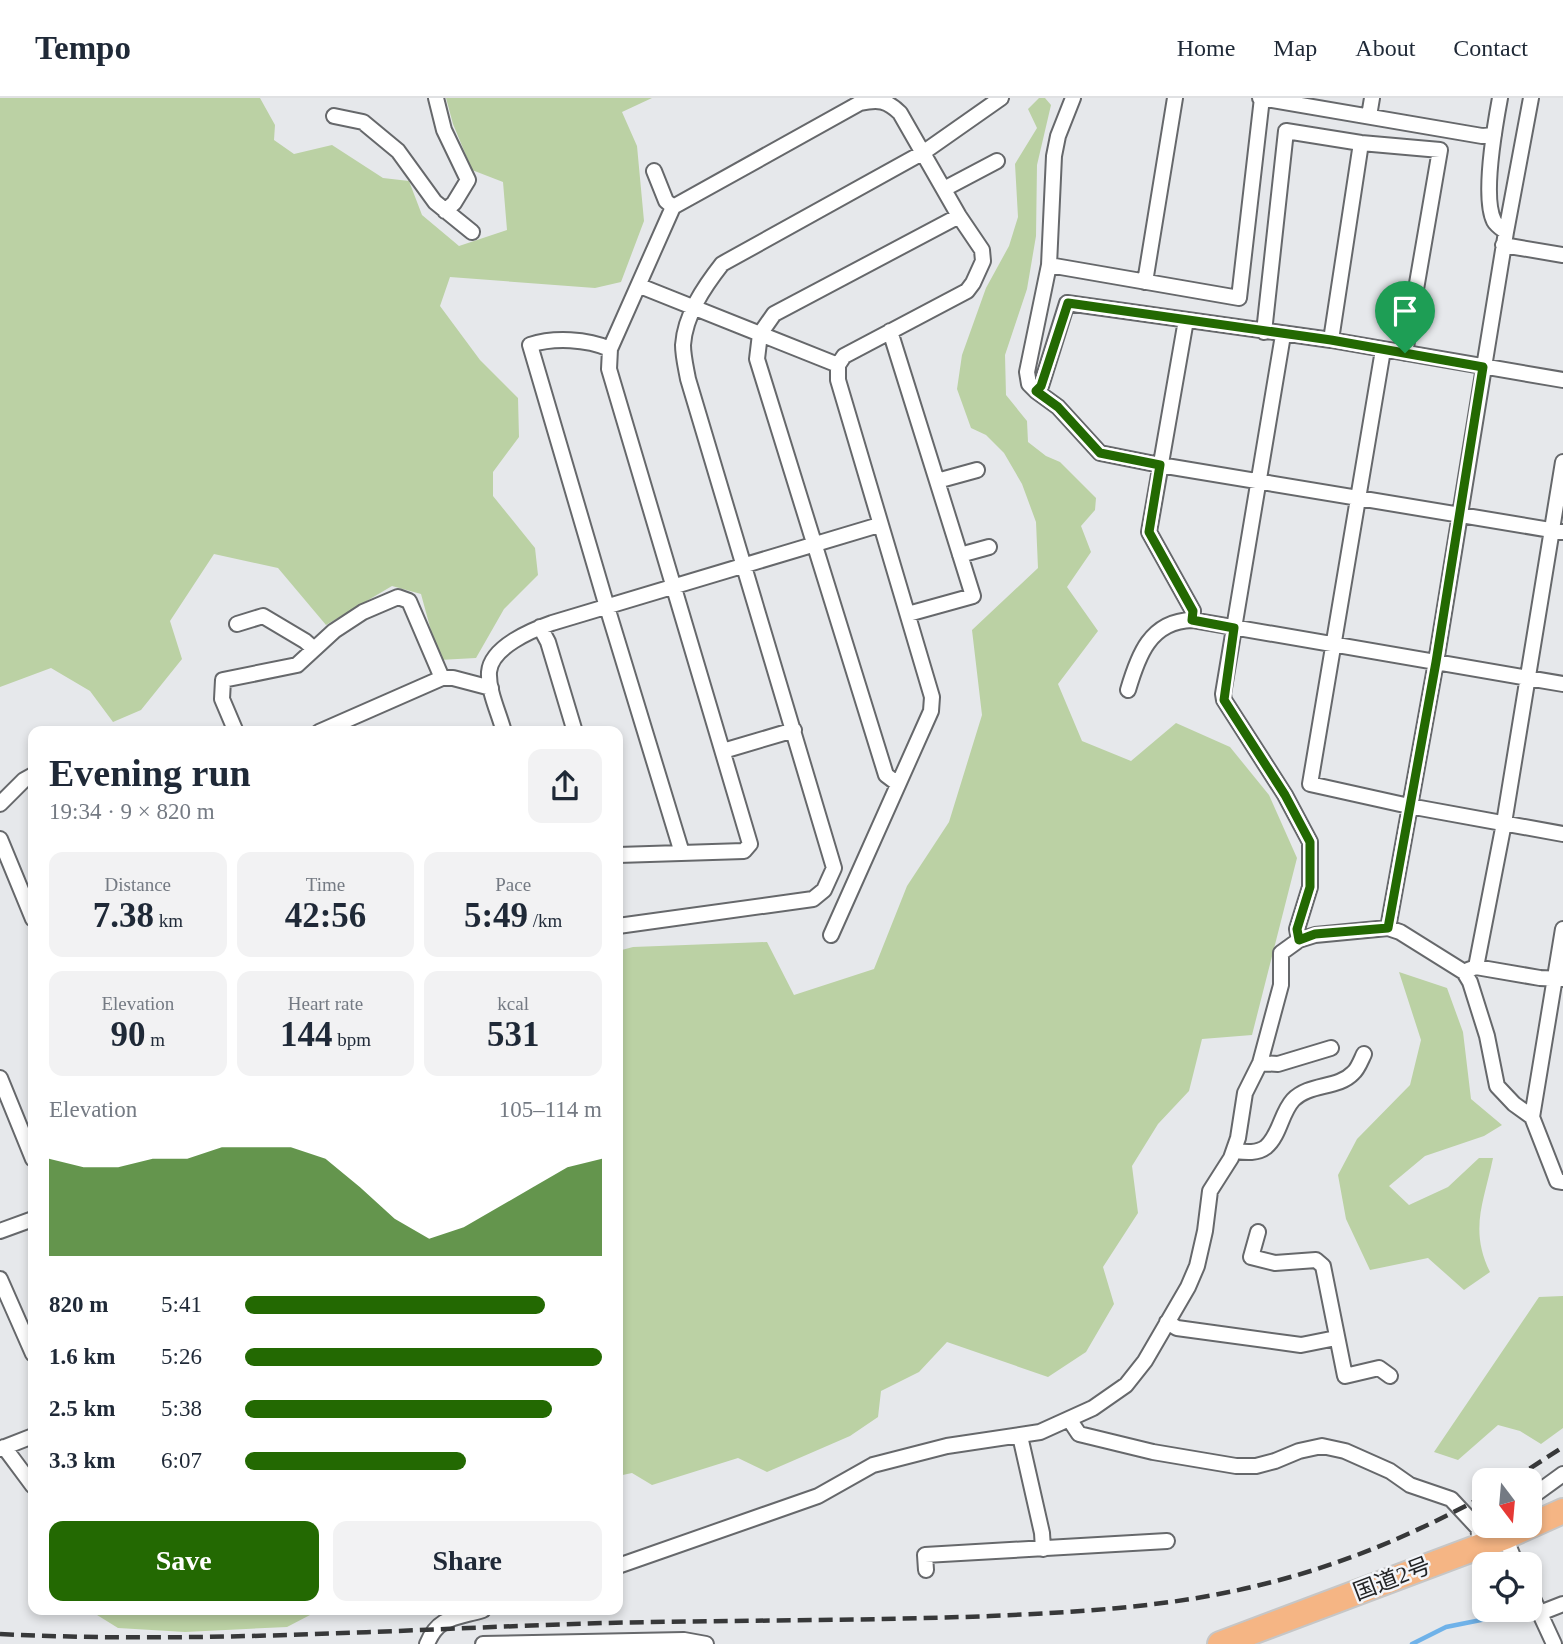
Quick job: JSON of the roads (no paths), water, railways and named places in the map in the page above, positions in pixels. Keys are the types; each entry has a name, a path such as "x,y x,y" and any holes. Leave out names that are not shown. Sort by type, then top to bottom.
{"highway":[{"name":"国道2号","path":"1542,1517 1563,1511"},
{"name":"国道2号","path":"1220,1644 1252,1638 1478,1538"}],"street":[{"path":"436,98 444,130 468,180 454,203 445,211"},
{"path":"623,925 813,899 824,890 834,868 688,379 683,348 685,329 704,286 722,264 924,152 1001,98"},
{"path":"1073,98 1058,136 1054,156 1049,265 1027,372 1030,384 1036,391 1058,407 1100,453 1557,531"},
{"path":"1144,282 1175,98"},
{"path":"1049,265 1240,298 1261,98 1482,136 1494,135"},
{"path":"1369,116 1372,98"},
{"path":"1500,98 1494,135 1490,206 1494,223 1505,239 1563,255"},
{"path":"1388,928 1436,662 1483,367 1531,98"},
{"path":"623,855 744,851 750,844 609,369 610,349 673,207 860,103 876,100 891,104 900,113 958,216 982,250 983,261 974,283 967,291 844,356 838,365 838,380 879,525 932,697 931,711 831,935"},
{"path":"334,116 363,122 398,150 435,202 472,232"},
{"path":"1264,332 1286,131 1361,143 1440,150 1405,353"},
{"path":"1331,340 1361,143"},
{"path":"944,189 996,161"},
{"path":"654,172 666,201 673,207"},
{"path":"898,783 886,775 757,359 760,334 774,314 958,216"},
{"path":"640,286 838,365"},
{"path":"1036,391 1041,386 1068,303 1331,340 1563,380"},
{"path":"1185,320 1149,532 1193,611 1192,620"},
{"path":"890,331 973,596 908,614"},
{"path":"1283,335 1224,700 1285,795 1310,842 1310,887 1297,929 1299,940"},
{"path":"610,349 599,344 546,340 530,345 682,853"},
{"path":"1383,350 1310,784 1409,806 1563,834"},
{"path":"1532,1117 1514,1104 1497,1086 1487,1036 1470,982 1470,969 1504,824 1527,678 1557,531 1563,462"},
{"path":"937,481 977,470"},
{"path":"502,726 489,672 495,655 521,636 540,627 879,525"},
{"path":"960,555 989,547"},
{"path":"233,726 222,699 223,680 297,665 334,631 363,612 398,597 409,601 442,678"},
{"path":"237,624 263,616 314,649"},
{"path":"1128,690 1138,655 1153,635 1181,620 1563,684"},
{"path":"540,627 548,642 574,726"},
{"path":"332,726 442,678 453,678 491,688"},
{"path":"723,751 794,730"},
{"path":"0,804 28,778"},
{"path":"0,839 28,907"},
{"path":"831,879 851,889"},
{"path":"623,1564 818,1496 873,1465 947,1446 1040,1432 1093,1408 1126,1385 1145,1361 1188,1287 1197,1266 1210,1191 1234,1151 1245,1093 1260,1063 1281,985 1281,953 1299,940 1315,934 1388,928 1470,969 1558,979"},
{"path":"1563,929 1558,979 1532,1117 1557,1181 1563,1182"},
{"path":"1260,1063 1278,1064 1331,1048"},
{"path":"1234,1151 1257,1152 1265,1147 1282,1124 1293,1100 1306,1091 1354,1073 1364,1054"},
{"path":"0,1078 28,1147"},
{"path":"0,1231 28,1221"},
{"path":"1258,1232 1251,1257 1276,1263 1316,1260 1323,1266 1345,1376 1379,1368 1390,1376"},
{"path":"0,1279 28,1343"},
{"path":"1167,1322 1177,1328 1301,1345 1336,1338"},
{"path":"1069,1419 1079,1434 1153,1452 1236,1466 1256,1466 1322,1446 1345,1451 1390,1471 1410,1485 1451,1499 1472,1519"},
{"path":"1020,1436 1042,1533 1043,1549"},
{"path":"28,1438 2,1448 28,1480"},
{"path":"1542,1489 1563,1474"},
{"path":"1491,1538 1504,1552"},
{"path":"926,1570 925,1555 1167,1541"},
{"path":"1542,1612 1563,1604"},
{"path":"427,1644 432,1631 440,1623 466,1615"},
{"path":"1542,1617 1554,1644"},
{"path":"483,1644 684,1640 706,1644"}],"waterway":[{"path":"1412,1644 1446,1627 1472,1622"}],"railway":[{"path":"1531,1468 1563,1447"},
{"path":"0,1634 75,1637 226,1636 604,1623 942,1618 1126,1607 1193,1599 1318,1569 1403,1536 1472,1502"}]}
